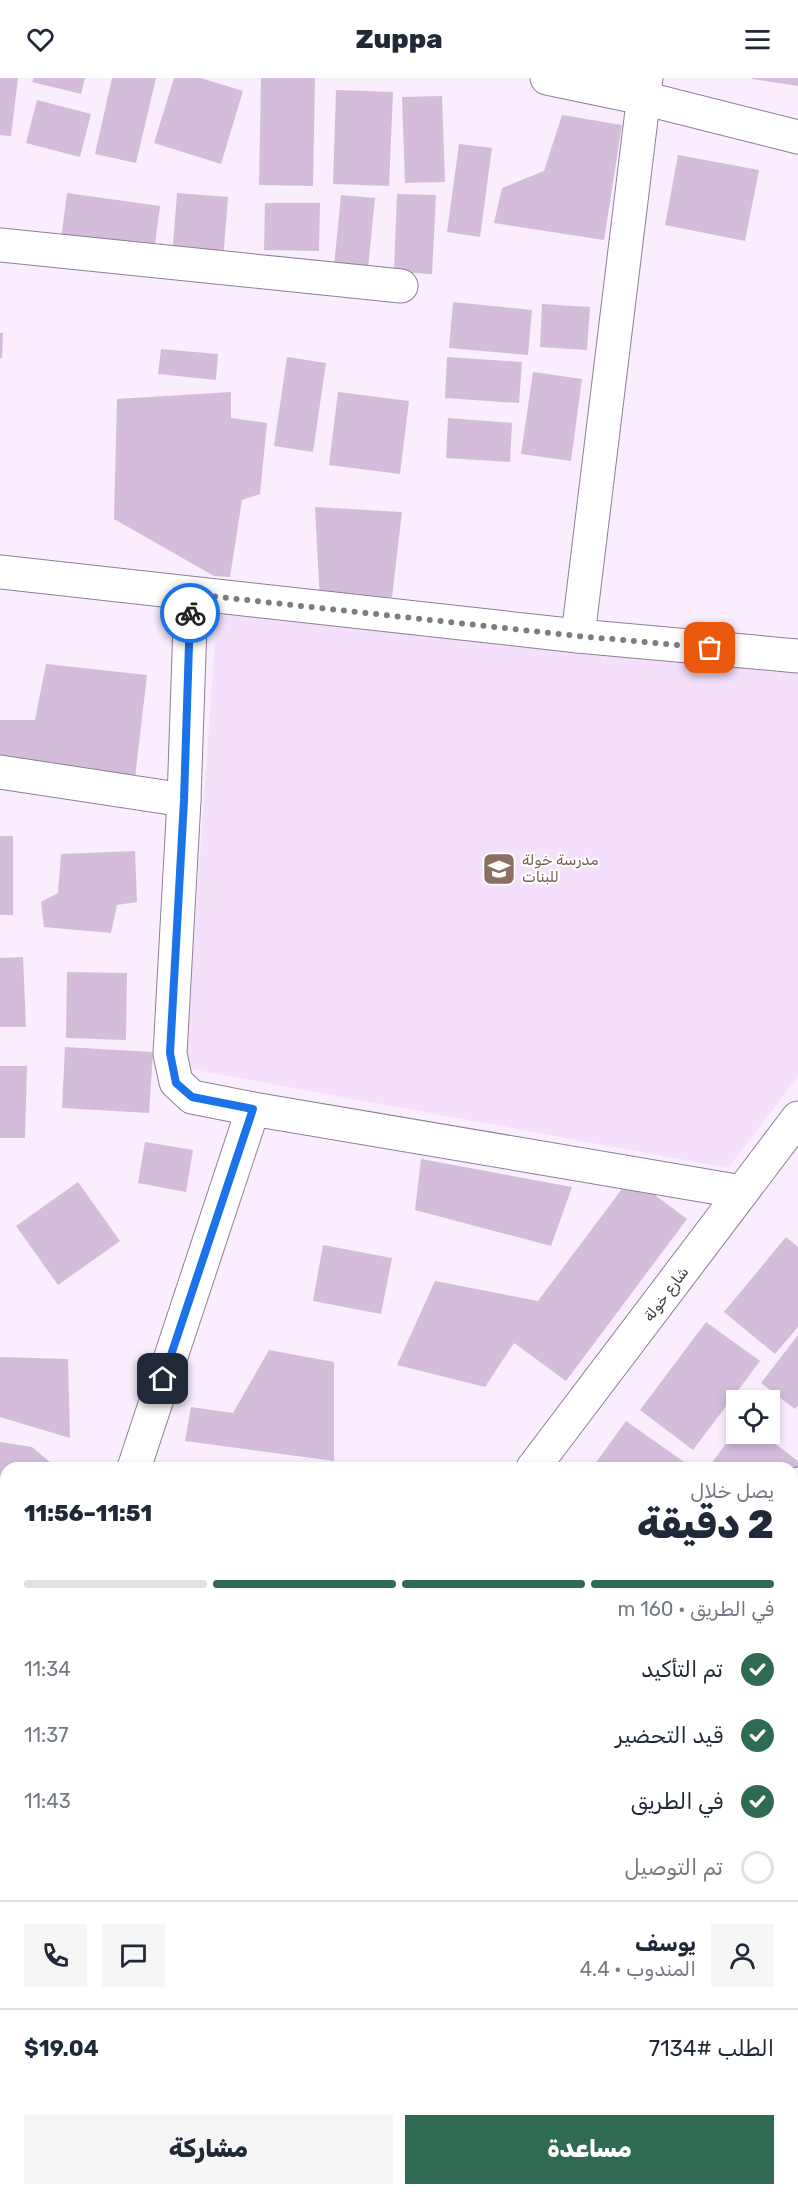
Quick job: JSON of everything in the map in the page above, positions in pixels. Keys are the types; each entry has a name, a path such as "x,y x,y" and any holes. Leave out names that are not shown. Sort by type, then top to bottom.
{"street":[{"path":"547,78 644,88 798,137"},
{"path":"578,636 644,88"},
{"path":"0,245 401,286"},
{"path":"0,572 578,636 798,656"},
{"path":"191,594 184,800 170,1053 176,1083 192,1097 253,1109 742,1192"},
{"path":"0,772 184,800"},
{"path":"136,1462 253,1109"},
{"name":"شارع خولة","path":"538,1462 798,1118"}],"shaded area":[{"name":"مدرسة خولة للبنات","path":"217,614 798,669 798,1076 728,1168 185,1068"}],"building":[{"path":"0,78 18,78 11,136 0,135"},
{"path":"34,78 85,78 81,94 32,82"},
{"path":"112,78 156,78 136,163 95,154"},
{"path":"174,78 201,78 243,91 221,164 154,143"},
{"path":"261,78 315,78 313,186 259,185"},
{"path":"798,78 798,86 752,79"},
{"path":"336,90 393,92 389,186 333,184"},
{"path":"442,96 445,182 405,183 402,97"},
{"path":"37,100 91,114 80,157 26,143"},
{"path":"562,115 622,125 604,240 494,223 502,188 544,171"},
{"path":"459,144 492,148 480,237 447,232"},
{"path":"678,155 759,170 745,241 665,225"},
{"path":"67,193 160,206 153,260 60,247"},
{"path":"177,193 228,197 223,261 172,257"},
{"path":"397,194 436,195 432,274 394,272"},
{"path":"341,195 375,198 367,279 333,276"},
{"path":"265,203 320,203 319,251 264,250"},
{"path":"453,302 532,310 528,355 449,348"},
{"path":"542,304 590,307 587,350 540,347"},
{"path":"0,333 3,333 2,358 0,358"},
{"path":"161,349 218,354 216,380 158,374"},
{"path":"287,357 326,363 313,452 274,446"},
{"path":"447,357 522,362 519,403 445,398"},
{"path":"533,372 582,379 571,461 521,454"},
{"path":"231,392 231,418 267,423 260,494 242,500 230,577 214,576 114,519 117,399"},
{"path":"338,392 409,401 400,474 329,465"},
{"path":"448,418 512,423 510,462 446,458"},
{"path":"315,507 402,512 392,597 320,602"},
{"path":"46,664 147,675 135,778 0,761 0,720 35,720"},
{"path":"0,836 13,836 13,915 0,915"},
{"path":"135,851 137,902 117,905 111,933 44,927 41,902 58,893 61,854"},
{"path":"23,957 26,1027 0,1027 0,958"},
{"path":"67,972 127,973 126,1040 66,1038"},
{"path":"65,1047 153,1052 149,1113 62,1108"},
{"path":"0,1066 27,1066 25,1138 0,1138"},
{"path":"145,1142 193,1150 186,1192 138,1183"},
{"path":"421,1159 572,1187 551,1246 415,1210"},
{"path":"631,1177 687,1219 566,1381 514,1343 485,1387 397,1365 435,1281 538,1301"},
{"path":"78,1182 120,1241 58,1285 16,1226"},
{"path":"786,1237 798,1247 798,1327 775,1354 724,1312"},
{"path":"323,1245 392,1258 381,1314 313,1301"},
{"path":"706,1322 760,1361 738,1390 726,1390 726,1406 693,1450 640,1410"},
{"path":"798,1335 798,1406 795,1409 780,1398 780,1390 770,1390 761,1383"},
{"path":"269,1350 334,1362 334,1461 185,1441 191,1407 233,1413"},
{"path":"0,1357 68,1359 70,1438 0,1417"},
{"path":"626,1421 684,1462 596,1462"},
{"path":"0,1442 32,1447 50,1462 0,1462"},
{"path":"726,1444 775,1444 798,1462 712,1462"}],"way so far":[{"path":"190,613 191,594 710,648"}],"place":[{"name":"مدرسة خولة للبنات","path":"499,869"}],"route":[{"path":"163,1379 253,1109 192,1097 176,1083 170,1053 184,800 190,613"}]}
